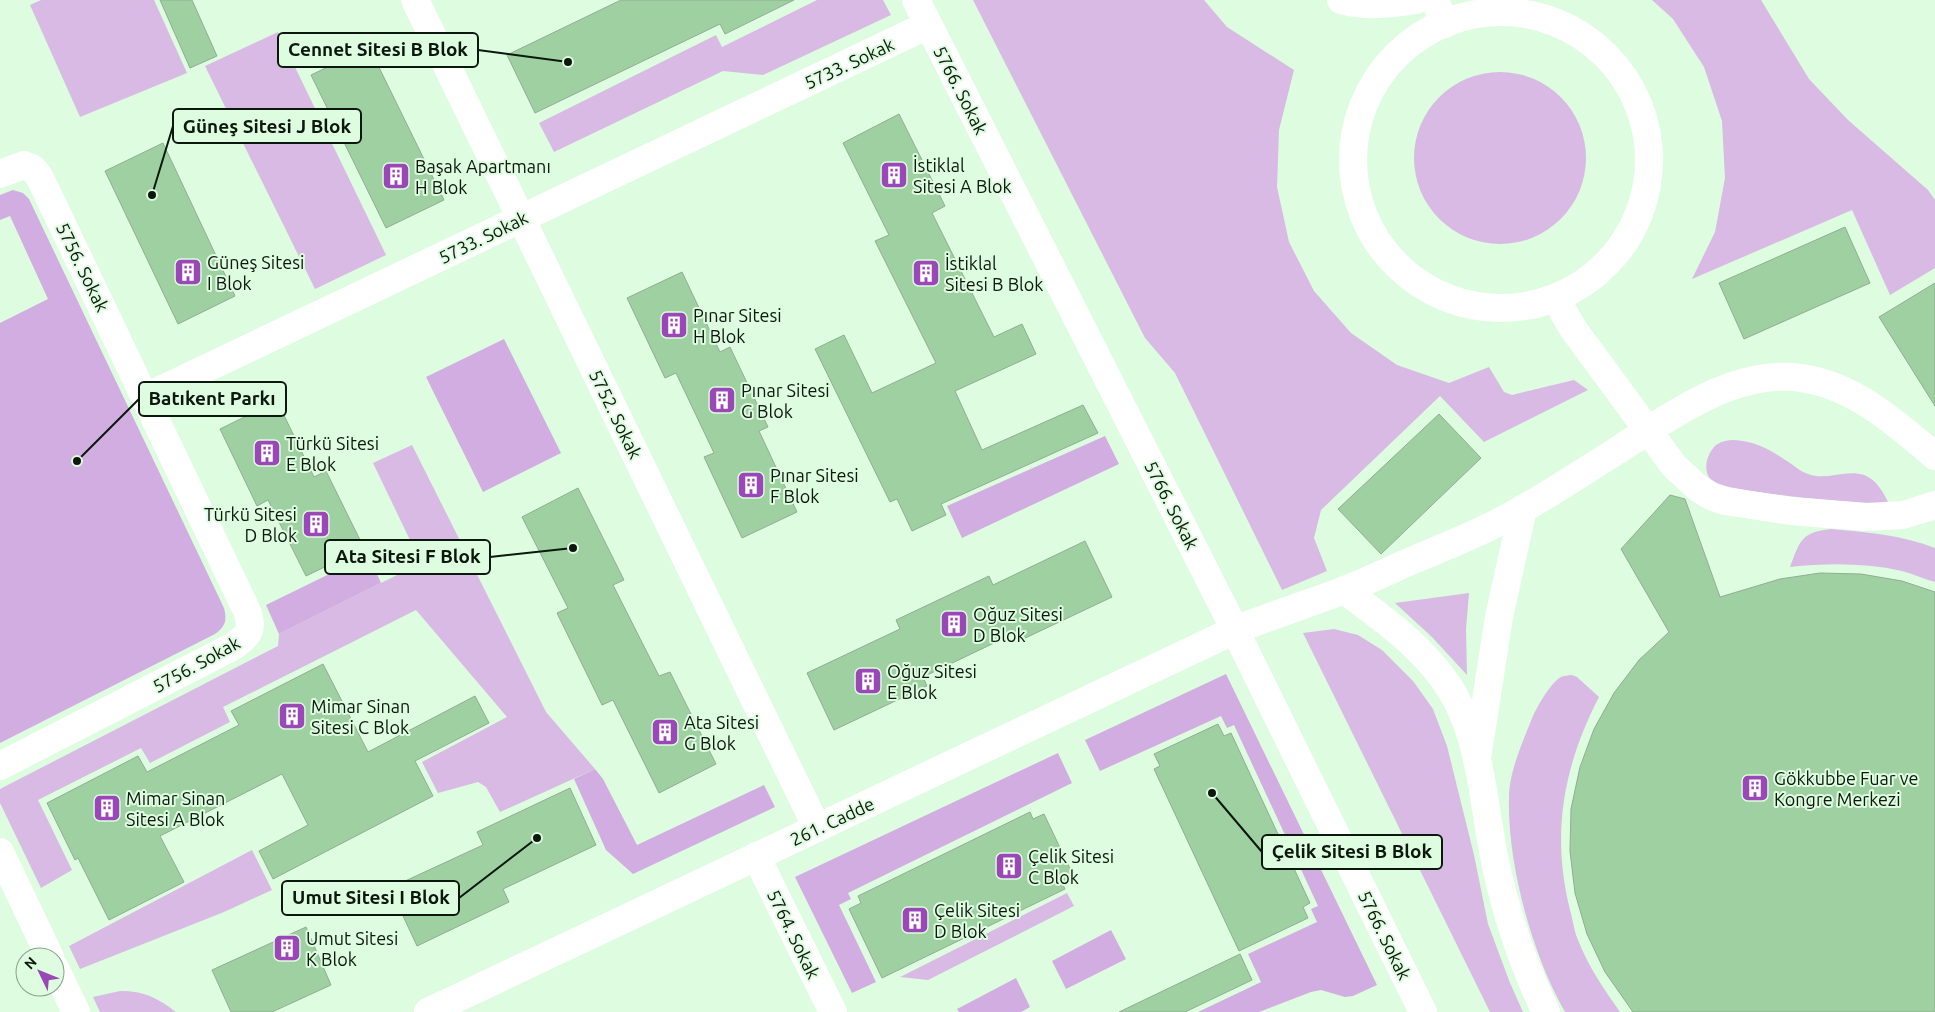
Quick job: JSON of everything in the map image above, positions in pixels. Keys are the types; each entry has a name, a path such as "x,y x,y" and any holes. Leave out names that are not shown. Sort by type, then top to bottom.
{"street":[{"name":"5752. Sokak","path":"415,0 817,828"},
{"name":"5766. Sokak","path":"916,0 1235,630 1423,1012"},
{"path":"1340,0 1354,4 1386,5 1416,0"},
{"path":"1440,12 1462,16 1494,12 1526,14 1558,23 1586,38 1610,60 1629,85 1642,115 1648,146 1648,177 1641,208 1627,237 1608,262 1583,283 1555,298 1524,306 1492,308 1460,303 1431,291 1405,274 1383,250 1363,215 1356,192 1352,160 1356,128 1366,97 1383,70 1406,46 1433,28 1440,12"},
{"name":"5733. Sokak","path":"146,397 928,25"},
{"name":"5756. Sokak","path":"0,174 24,165 36,171 146,397 250,618 249,631 240,642 230,648 0,766"},
{"path":"1555,298 1574,330 1648,431 1686,478 1711,496 1726,501 1791,511 1866,517 1903,515 1935,505"},
{"name":"261. Cadde","path":"428,1012 1235,630 1344,590 1483,530 1523,509 1670,416 1716,392 1754,380 1793,377 1828,383 1860,398 1890,418 1935,456"},
{"path":"1477,761 1499,618 1523,509"},
{"path":"1344,590 1376,613 1400,634 1442,677 1459,706 1477,761 1496,866 1510,926 1528,974 1546,1012"},
{"path":"0,852 45,947"},
{"name":"5764. Sokak","path":"756,856 833,1012"},
{"path":"65,989 76,1012"}],"shaded area":[{"path":"41,0 154,0 187,73 80,117 30,5"},
{"path":"817,0 883,0 891,15 763,75 723,71 554,152 539,123 716,35 722,47"},
{"path":"973,0 1204,0 1227,27 1294,70 1279,130 1277,187 1289,242 1314,291 1351,333 1397,365 1449,383 1489,367 1504,392 1512,395 1574,380 1588,390 1484,442 1440,396 1321,510 1314,538 1327,571 1282,590 1175,373 1145,338"},
{"path":"1652,0 1761,0 1809,79 1848,120 1928,190 1935,200 1935,268 1890,295 1852,210 1692,279 1715,232 1725,178 1722,121 1704,67 1673,19"},
{"path":"278,32 386,255 315,289 205,66"},
{"path":"1492,72 1508,72 1541,82 1561,97 1576,117 1584,141 1586,158 1584,175 1576,199 1561,219 1541,234 1525,240 1508,244 1492,244 1459,234 1434,213 1424,199 1418,183 1414,166 1414,150 1424,117 1445,92 1459,82 1475,76"},
{"path":"13,190 23,193 29,199 224,608 225,619 221,628 215,634 0,743 0,323 48,299 10,216 0,220 0,195"},
{"path":"504,339 561,453 483,492 426,377"},
{"path":"1105,436 1119,464 962,538 947,506"},
{"path":"1734,440 1764,447 1803,472 1811,475 1824,476 1858,473 1864,475 1876,483 1889,504 1796,497 1721,485 1711,480 1708,476 1706,467 1708,457 1716,445"},
{"path":"412,445 546,712 595,769 500,812 486,787 478,782 438,793 422,762 507,717 416,610 223,707 230,722 150,763 141,748 38,800 72,870 41,888 0,803 0,789 278,646 279,634 421,563 373,463"},
{"path":"1831,529 1897,537 1935,548 1935,582 1902,571 1874,566 1832,564 1790,567 1799,544 1807,535"},
{"path":"368,555 381,583 279,634 266,605"},
{"path":"1469,593 1466,629 1467,675 1432,637 1395,603"},
{"path":"1334,629 1358,635 1382,650 1413,681 1433,709 1447,746 1474,855 1488,924 1523,1012 1490,1012 1303,633"},
{"path":"1226,674 1377,985 1353,996 1345,997 1321,990 1259,1012 1198,1012 1261,982 1248,954 1317,922 1311,909 1318,906 1234,725 1227,728 1221,716 1100,771 1085,740"},
{"path":"1572,675 1577,677 1599,697 1577,749 1564,801 1561,854 1564,882 1577,937 1582,950 1620,1012 1565,1012 1542,964 1532,936 1517,879 1512,850 1509,797 1511,778 1517,758 1533,716 1543,697 1557,680 1561,677"},
{"path":"1058,753 1072,783 848,893 851,899 839,905 876,982 852,993 795,877"},
{"path":"595,769 603,779 637,845 764,785 775,807 633,874 606,850 574,779"},
{"path":"252,850 272,890 224,912 80,969 69,946"},
{"path":"1067,893 1074,906 928,980 900,977"},
{"path":"1111,930 1126,959 1066,989 1052,961"},
{"path":"1016,978 1030,1007 1021,1012 959,1012 957,1009"},
{"path":"120,991 137,992 150,996 176,1012 100,1012 93,997"}],"building":[{"path":"160,0 192,0 217,56 190,68"},
{"path":"621,0 794,0 725,34 720,24 535,113 507,55"},
{"path":"369,47 444,200 386,228 311,75"},
{"path":"899,114 945,206 932,213 994,337 1022,324 1036,354 955,391 982,450 1083,405 1098,433 941,504 946,515 912,531 897,499 890,502 815,349 844,335 872,393 936,363 875,241 889,235 843,143"},
{"path":"163,143 235,296 178,324 105,171"},
{"path":"1845,227 1870,283 1744,339 1719,283"},
{"path":"682,272 720,352 730,347 768,427 759,431 797,512 742,538 704,457 714,453 676,373 665,378 627,298"},
{"path":"1935,283 1935,406 1879,317"},
{"path":"277,401 314,477 326,471 364,548 306,576 268,500 257,506 220,429"},
{"path":"1439,414 1481,458 1381,554 1338,509"},
{"path":"578,488 624,580 613,585 659,676 670,672 716,764 659,793 613,700 602,705 557,613 568,608 522,517"},
{"name":"Gökkubbe Fuar ve Kongre Merkezi","path":"1670,495 1685,499 1720,597 1780,579 1820,573 1861,574 1902,581 1935,592 1935,1012 1633,1012 1605,972 1587,934 1575,893 1570,851 1571,809 1580,767 1594,729 1614,693 1639,660 1669,632 1621,549"},
{"path":"1085,541 1112,597 1019,641 1015,633 923,677 927,686 834,730 807,673 900,629 896,620 989,576 993,585"},
{"path":"323,664 368,752 475,696 489,723 415,761 433,796 273,879 259,851 308,825 282,774 160,836 184,882 109,920 78,858 75,860 47,803 138,756 147,772 239,725 231,711"},
{"path":"1218,724 1224,736 1231,733 1310,903 1303,907 1308,918 1239,951 1154,769 1160,766 1154,754"},
{"path":"570,788 596,845 503,889 509,902 417,946 390,888 483,845 477,832"},
{"path":"1030,812 1033,819 1044,814 1074,877 1062,883 1065,889 882,978 849,909 861,903 858,896"},
{"name":"Umut Sitesi K Blok","path":"306,927 331,985 272,1012 231,1012 212,970"},
{"path":"1240,954 1252,980 1185,1012 1119,1012"}],"place":[{"name":"Cennet Sitesi B Blok","path":"568,62"},
{"name":"İstiklal Sitesi A Blok","path":"894,175"},
{"name":"Başak Apartmanı H Blok","path":"396,176"},
{"name":"Güneş Sitesi J Blok","path":"152,195"},
{"name":"Güneş Sitesi I Blok","path":"188,272"},
{"name":"İstiklal Sitesi B Blok","path":"926,273"},
{"name":"Pınar Sitesi H Blok","path":"674,325"},
{"name":"Pınar Sitesi G Blok","path":"722,400"},
{"name":"Türkü Sitesi E Blok","path":"267,453"},
{"name":"Batıkent Parkı","path":"77,461"},
{"name":"Pınar Sitesi F Blok","path":"751,485"},
{"name":"Türkü Sitesi D Blok","path":"316,524"},
{"name":"Ata Sitesi F Blok","path":"573,548"},
{"name":"Oğuz Sitesi D Blok","path":"954,624"},
{"name":"Oğuz Sitesi E Blok","path":"868,681"},
{"name":"Mimar Sinan Sitesi C Blok","path":"292,716"},
{"name":"Ata Sitesi G Blok","path":"665,732"},
{"name":"Gökkubbe Fuar ve Kongre Merkezi","path":"1755,788"},
{"name":"Çelik Sitesi B Blok","path":"1212,793"},
{"name":"Mimar Sinan Sitesi A Blok","path":"107,808"},
{"name":"Umut Sitesi I Blok","path":"537,838"},
{"name":"Çelik Sitesi C Blok","path":"1009,866"},
{"name":"Çelik Sitesi D Blok","path":"915,920"},
{"name":"Umut Sitesi K Blok","path":"287,948"}]}
